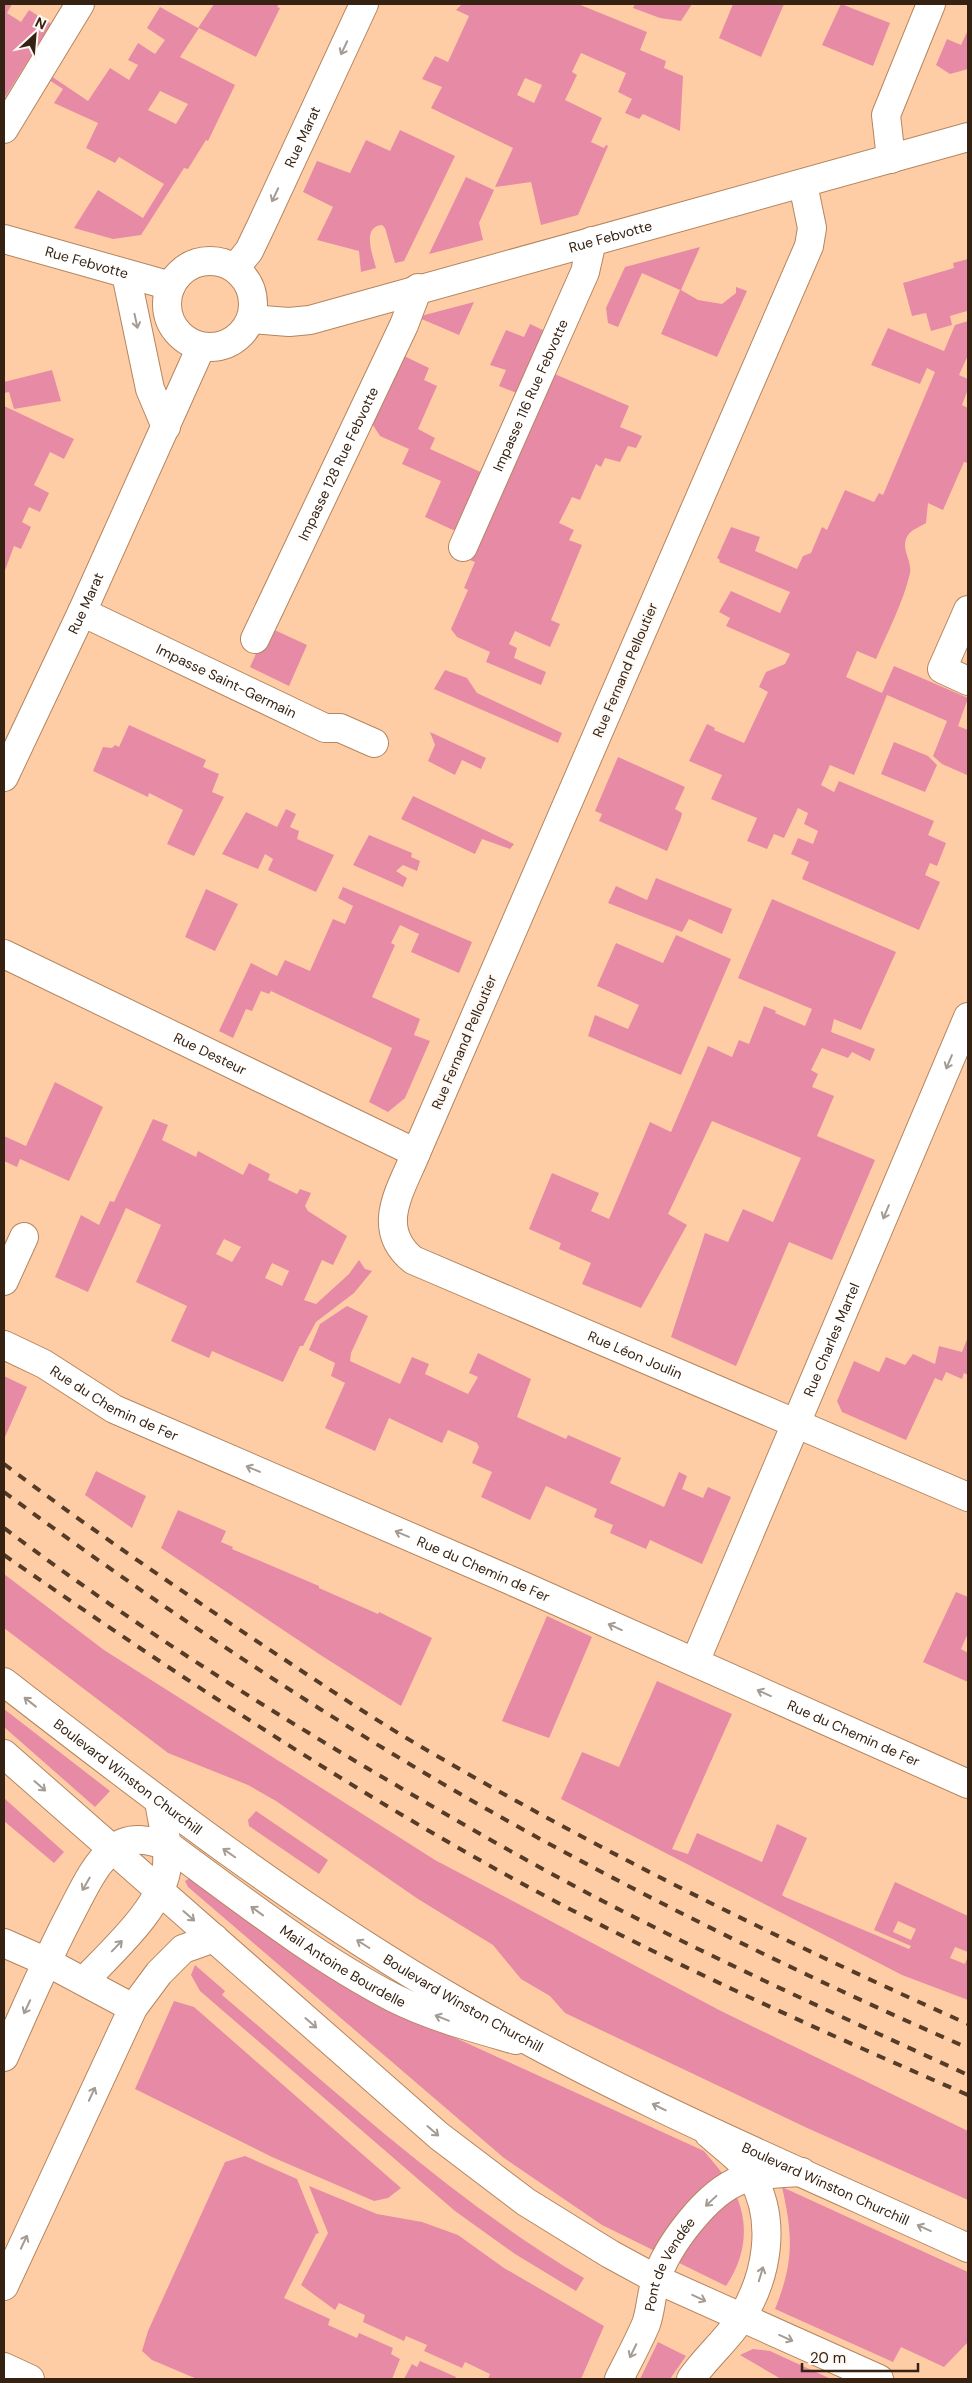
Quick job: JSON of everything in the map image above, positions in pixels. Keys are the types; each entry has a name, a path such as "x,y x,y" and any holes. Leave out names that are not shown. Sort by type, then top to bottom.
{"street":[{"path":"4,129 80,4"},
{"name":"Rue Marat","path":"235,268 249,251 364,4"},
{"path":"891,159 886,115 931,4"},
{"name":"Rue Febvotte","path":"251,319 289,322 310,320 418,288 803,184 968,137"},
{"name":"Rue Fernand Pelloutier","path":"416,1153 809,246 812,228 803,184"},
{"name":"Rue Febvotte","path":"4,239 171,286"},
{"name":"Impasse 116 Rue Febvotte","path":"463,548 585,272 592,241"},
{"path":"212,260 235,268 246,278 252,291 254,305 251,319 241,334 226,345 214,348 201,347 189,342 171,324 167,311 167,298 171,286 182,271 199,262 212,260"},
{"path":"126,274 150,389 166,427"},
{"name":"Impasse 128 Rue Febvotte","path":"255,639 404,325 418,288"},
{"name":"Rue Marat","path":"4,777 82,612 201,347"},
{"path":"968,610 942,670 968,681"},
{"name":"Impasse Saint-Germain","path":"82,612 325,728 340,728 374,743"},
{"name":"Rue Desteur","path":"4,954 416,1153"},
{"name":"Rue Charles Martel","path":"695,1662 968,1017"},
{"name":"Rue Léon Joulin","path":"416,1153 394,1208 392,1220 398,1245 413,1260 968,1497"},
{"path":"4,1281 24,1237"},
{"name":"Rue du Chemin de Fer","path":"4,1345 44,1364 114,1409 695,1662 968,1784"},
{"name":"Boulevard Winston Churchill","path":"4,1682 226,1851 347,1934 460,2003 539,2047 703,2128 968,2248"},
{"path":"4,1754 483,2172 570,2230 656,2279 879,2379"},
{"path":"84,1981 137,1926 166,1876 166,1846 159,1801"},
{"name":"Mail Antoine Bourdelle","path":"112,1849 130,1840 146,1840 166,1846 339,1968 395,1998 449,2021 539,2047"},
{"path":"4,2057 47,1962 87,1882 112,1849"},
{"path":"4,2286 133,2008 159,1974 183,1949 214,1938"},
{"path":"4,1943 47,1962 133,2008"},
{"path":"691,2379 741,2318 756,2290 764,2264 767,2235 761,2201 753,2178 741,2162 703,2128"},
{"name":"Pont de Vendée","path":"619,2379 646,2323 656,2279 677,2239 698,2213 722,2191 740,2180 768,2174 802,2172"},
{"path":"4,2367 30,2379"}],"shaded area":[{"path":"4,4 12,4 7,13 21,22 29,10 51,24 4,99"},
{"path":"214,4 279,4 277,7 280,8 256,57 199,28 180,57 235,85 208,141 206,140 188,169 184,168 141,235 113,239 74,228 98,190 143,218 164,184 119,157 115,163 86,148 98,123 54,103 63,89 49,80 51,76 88,101 110,68 129,80 138,65 128,60 138,43 155,54 165,40 147,28 160,7 198,28","holes":["160,91 188,104 176,124 148,110"]},
{"path":"462,4 578,4 647,32 640,50 666,61 664,68 683,76 680,131 643,114 639,119 625,113 632,99 618,92 626,73 581,53 572,72 577,75 565,100 602,118 591,142 604,148 606,145 608,146 578,215 541,225 531,182 495,187 513,148 431,108 442,87 422,79 435,56 448,62 469,16 456,10","holes":["525,78 542,85 534,103 517,95"]},
{"path":"635,4 692,4 681,21 660,18 633,8"},
{"path":"733,4 784,4 761,57 719,38"},
{"path":"841,4 890,23 873,66 822,45"},
{"path":"968,30 968,69 950,74 936,65 947,39 961,45"},
{"path":"400,130 455,156 404,261 395,263 385,228 382,225 376,227 370,236 376,268 361,272 359,251 317,240 333,207 303,192 317,161 350,173 366,140 390,151"},
{"path":"466,177 494,190 479,223 483,240 429,254"},
{"path":"700,247 681,290 698,300 722,304 736,293 736,287 747,291 717,357 661,334 680,290 642,273 618,327 608,323 606,308 625,267"},
{"path":"968,259 968,316 967,311 950,316 952,325 931,331 926,313 912,316 903,283 954,268 953,263"},
{"path":"474,302 459,335 417,317"},
{"path":"968,321 968,355 959,375 968,379 968,389 962,405 968,408 968,463 964,462 943,510 928,503 926,523 907,536 905,548 910,564 910,573 899,606 876,659 857,651 846,677 882,693 894,666 968,698 958,726 968,730 968,773 967,775 942,764 933,756 947,721 887,695 854,775 830,765 821,785 834,792 839,781 934,821 928,835 946,843 937,866 930,863 925,875 940,882 919,930 802,879 809,862 791,854 798,838 813,844 818,831 804,824 808,813 798,808 784,838 774,834 767,849 747,841 757,818 711,799 722,775 689,761 707,724 715,728 714,730 744,743 768,692 759,687 766,672 785,664 790,654 726,626 730,618 719,612 731,591 780,613 790,592 719,562 720,560 717,558 731,527 760,537 755,551 797,569 803,556 811,553 822,527 827,530 845,490 874,502 879,493 883,495 935,372 927,368 920,384 871,365 888,328 944,351 955,325"},
{"path":"530,324 549,333 519,394 499,386 506,370 490,365 506,330 524,337"},
{"path":"400,354 429,368 424,380 437,386 418,429 435,438 430,449 485,474 461,528 453,530 425,517 441,481 402,464 409,449 380,436 371,422"},
{"path":"52,370 61,401 14,409 9,392 4,393 4,382"},
{"path":"550,372 629,406 620,427 642,436 636,448 628,446 620,462 605,458 601,467 596,464 580,500 572,497 559,523 574,530 569,540 582,545 551,620 560,624 550,647 515,631 509,644 517,648 514,658 546,672 541,685 486,662 490,652 457,637 451,629 468,590 464,588 475,562 467,559"},
{"path":"4,406 74,439 64,459 50,452 34,485 49,493 40,512 29,507 22,522 31,527 21,549 14,546 4,573"},
{"path":"268,627 307,645 289,686 250,667"},
{"path":"445,670 467,678 477,693 562,733 558,743 434,689"},
{"path":"129,725 206,760 203,767 219,774 212,792 224,797 194,856 167,844 183,810 149,793 148,797 93,771 103,747 112,748 115,745 119,747"},
{"path":"430,732 486,758 481,769 462,760 455,775 428,761 435,745"},
{"path":"894,742 928,756 937,765 925,792 881,774"},
{"path":"618,757 685,787 675,809 682,813 681,818 667,851 599,821 602,814 595,811"},
{"path":"413,796 514,844 510,849 482,839 475,854 401,819"},
{"path":"286,809 296,814 290,827 299,831 297,839 334,855 316,892 268,870 273,859 265,854 258,869 222,854 246,812 277,827"},
{"path":"369,835 412,853 411,857 420,861 417,871 403,865 396,871 407,878 403,887 353,865"},
{"path":"656,878 732,909 722,934 689,919 682,932 608,903 616,886 647,900"},
{"path":"343,887 472,942 459,973 411,952 419,934 400,925 391,943 395,945 372,997 420,1019 414,1035 430,1041 405,1098 388,1112 369,1102 392,1048 271,991 269,994 261,991 252,1011 246,1009 233,1038 219,1031 251,963 277,976 285,960 310,971 333,919 345,924 353,906 338,898"},
{"path":"206,889 238,904 215,951 185,937"},
{"path":"772,899 896,952 861,1030 834,1019 831,1032 875,1049 870,1061 852,1052 848,1058 822,1048 811,1070 818,1074 812,1087 834,1096 817,1136 875,1160 832,1260 789,1242 736,1366 671,1337 705,1233 728,1242 743,1209 773,1222 801,1158 712,1121 668,1214 687,1225 641,1308 582,1284 591,1263 559,1249 561,1243 529,1229 552,1173 599,1193 591,1211 609,1219 650,1122 671,1132 708,1046 732,1057 739,1040 749,1044 764,1006 805,1026 812,1009 738,978"},
{"path":"676,935 731,959 681,1075 588,1036 595,1015 628,1029 639,1005 597,986 616,943 663,963"},
{"path":"55,1082 103,1107 69,1181 20,1159 17,1167 4,1161 4,1136 26,1146"},
{"path":"153,1119 168,1125 162,1140 196,1157 198,1151 243,1175 249,1163 270,1174 268,1180 297,1194 300,1189 311,1193 305,1206 308,1211 347,1236 333,1265 322,1260 304,1300 316,1304 349,1274 359,1260 365,1269 372,1271 354,1293 316,1322 303,1346 300,1346 283,1382 212,1351 209,1358 171,1341 187,1306 136,1282 161,1225 126,1208 88,1292 55,1277 81,1215 99,1225 110,1201 114,1202","holes":["224,1239 241,1247 232,1262 216,1254","272,1263 289,1271 282,1286 265,1278"]},
{"path":"347,1306 368,1316 351,1353 350,1361 400,1384 412,1357 429,1364 425,1374 468,1394 478,1377 469,1373 478,1353 531,1379 517,1417 566,1439 568,1435 621,1458 610,1483 664,1507 679,1472 687,1476 682,1489 703,1498 708,1487 731,1497 702,1564 650,1540 646,1549 610,1533 613,1525 594,1517 597,1509 546,1486 530,1520 481,1497 492,1472 472,1463 479,1447 477,1443 448,1430 442,1443 389,1418 375,1451 325,1428 345,1383 331,1376 335,1363 309,1350 320,1324"},
{"path":"968,1337 968,1375 964,1373 962,1379 946,1372 942,1381 935,1378 906,1440 842,1412 837,1401 854,1361 879,1372 886,1357 905,1365 913,1354 935,1364 939,1346 962,1352"},
{"path":"4,1376 27,1387 5,1437 4,1436"},
{"path":"96,1471 146,1496 132,1528 85,1495"},
{"path":"178,1510 226,1531 221,1542 233,1547 232,1549 319,1586 319,1588 378,1614 379,1612 432,1638 401,1706 322,1656 161,1548"},
{"path":"4,1574 104,1650 435,1860 721,2011 968,2131 968,2200 805,2127 565,2013 550,1996 521,1979 493,1945 418,1899 276,1801 248,1785 168,1753 4,1628"},
{"path":"956,1592 968,1597 968,1633 961,1649 968,1653 968,1682 923,1662"},
{"path":"547,1616 592,1637 549,1738 502,1721"},
{"path":"657,1681 732,1714 672,1849 688,1854 697,1833 762,1862 777,1824 807,1838 782,1895 785,1897 909,1949 911,1946 874,1930 895,1882 968,1916 968,1952 955,1947 950,1958 965,1964 968,1956 968,2000 902,1975 561,1799 582,1752 619,1767","holes":["898,1921 916,1929 911,1940 893,1932"]},
{"path":"4,1709 110,1791 95,1807 4,1727"},
{"path":"4,1798 64,1852 54,1863 4,1821"},
{"path":"256,1811 328,1860 319,1874 249,1826 248,1820"},
{"path":"190,1878 403,2014 704,2151 730,2184 737,2197 744,2223 742,2249 733,2274 726,2286 602,2225 504,2158 188,1887 185,1881"},
{"path":"195,1965 225,1991 222,1995 397,2144 488,2215 535,2248 584,2278 576,2291 515,2254 455,2211 200,1991 191,1975"},
{"path":"174,2001 194,2007 401,2188 388,2198 374,2201 272,2157 135,2089"},
{"path":"245,2156 297,2179 319,2233 316,2234 284,2298 330,2319 328,2325 357,2338 359,2333 393,2348 391,2354 400,2359 392,2379 197,2379 152,2360 142,2351 148,2331 225,2162"},
{"path":"309,2186 377,2214 422,2222 458,2235 504,2268 604,2326 581,2379 488,2379 490,2374 465,2362 462,2368 424,2351 427,2345 406,2336 404,2341 363,2322 365,2315 339,2303 335,2310 301,2285 328,2233"},
{"path":"782,2187 968,2272 968,2342 944,2367 901,2347 893,2362 775,2309 786,2277 790,2249 790,2235"},
{"path":"658,2342 686,2356 670,2379 640,2379"},
{"path":"753,2349 770,2351 831,2379 781,2379 740,2355"},
{"path":"420,2361 456,2377 455,2379 404,2379 412,2364 417,2367"}],"railway":[{"path":"4,1464 189,1596 403,1736 541,1814 681,1888 752,1924 968,2024"},
{"path":"4,1492 137,1587 273,1679 342,1723 483,1807 708,1927 811,1977 968,2048"},
{"path":"4,1528 137,1623 228,1682 402,1789 542,1869 689,1945 968,2075"},
{"path":"4,1555 136,1646 270,1733 338,1776 475,1857 545,1896 702,1975 968,2095"}]}
